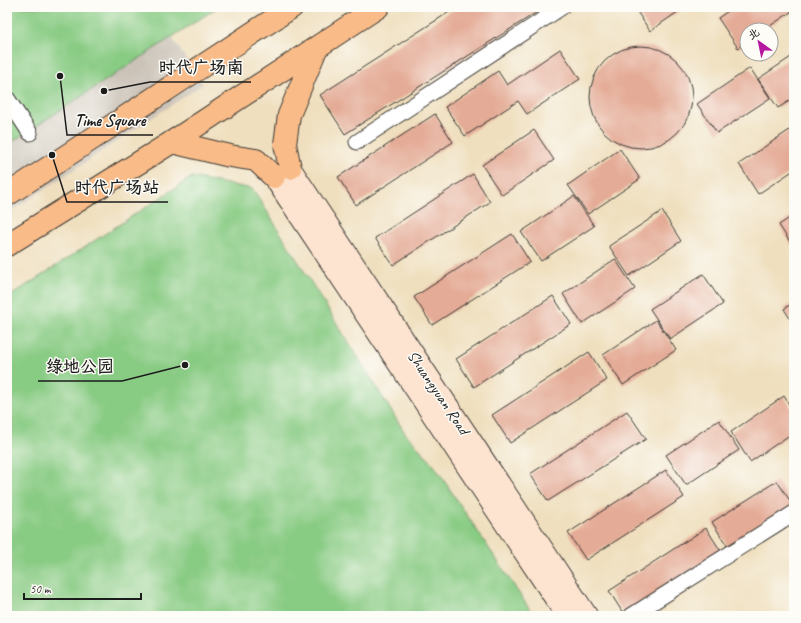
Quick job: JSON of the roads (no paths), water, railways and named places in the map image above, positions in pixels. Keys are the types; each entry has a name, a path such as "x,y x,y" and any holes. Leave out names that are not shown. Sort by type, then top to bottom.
{"main road":[{"path":"7,195 292,7"},
{"path":"7,245 172,142 378,7"},
{"path":"172,142 230,156 256,160 282,172 289,115 316,47"},
{"name":"Shuangyuan Road","path":"282,172 567,616"},
{"name":"Shuangyuan Road","path":"282,172 587,616"}],"street":[{"path":"357,142 562,7"},
{"path":"7,98 30,133"},
{"path":"631,616 794,513"}],"place":[{"name":"Time Square","path":"60,76"},
{"name":"时代广场南","path":"104,91"},
{"name":"时代广场站","path":"52,155"},
{"name":"绿地公园","path":"185,365"}]}
